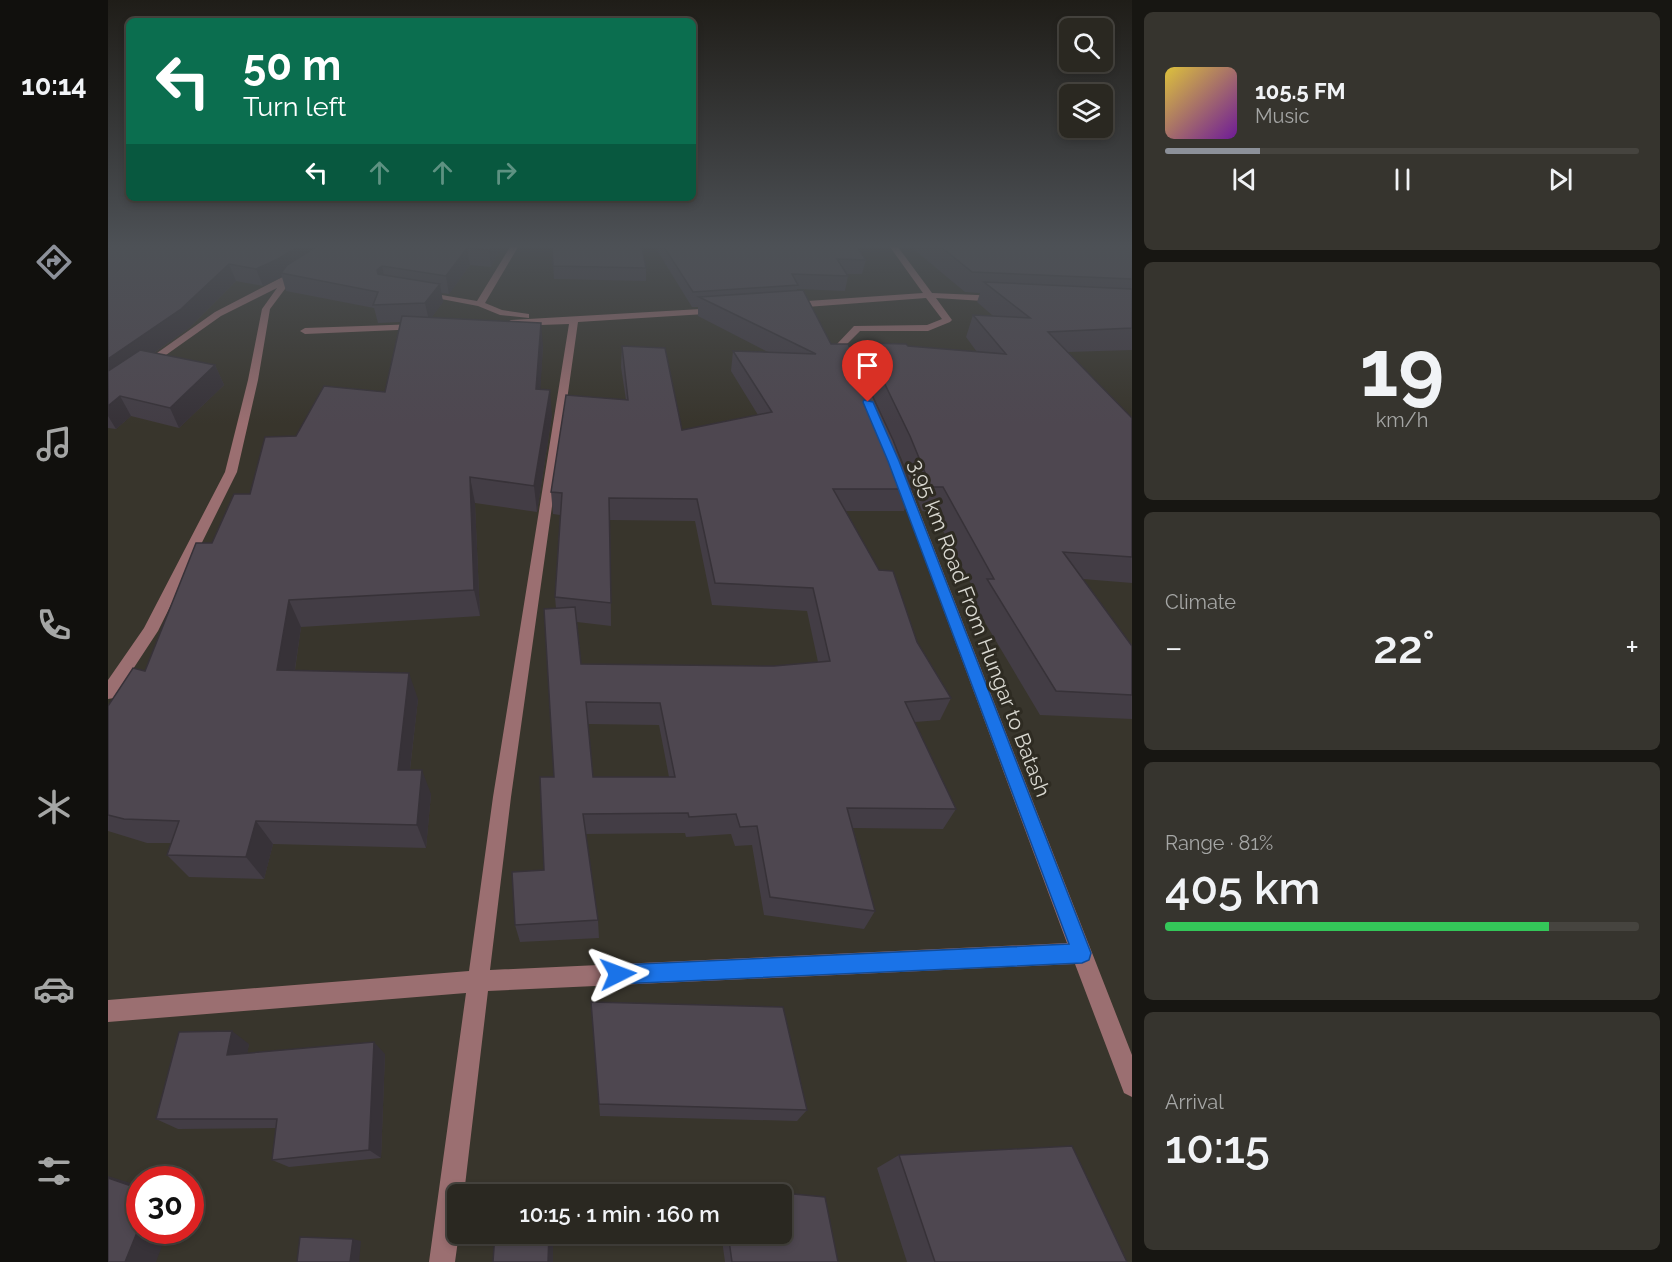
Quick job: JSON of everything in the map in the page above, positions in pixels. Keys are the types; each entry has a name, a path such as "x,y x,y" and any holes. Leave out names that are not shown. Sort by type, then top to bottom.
{"street":[{"path":"135,372 218,314 234,306"},
{"path":"108,693 150,631 231,472 268,306"},
{"path":"485,306 500,312 574,321"},
{"path":"856,376 842,344 857,328 928,328 947,320 935,306"},
{"path":"504,324 727,310"},
{"path":"442,1262 502,797 574,321"},
{"path":"305,331 434,326"},
{"name":"3.95 km Road From Hungar to Batash","path":"898,472 1132,1085"},
{"path":"108,1011 480,981 1082,953"}],"building":[{"path":"108,306 184,306 181,309 108,359"},
{"path":"717,306 811,306 831,344 848,344 893,440 912,489 833,489 879,570 893,571 917,642 951,698 905,702 956,809 847,808 875,911 770,897 757,826 740,827 736,814 689,817 688,813 583,814 598,920 515,925 512,872 544,870 540,777 554,777 544,609 575,607 581,664 774,666 830,661 813,588 715,583 697,499 609,498 611,603 555,597 562,493 551,492 566,395 628,400 622,346 665,348 682,430 772,412 733,351 816,354","holes":["586,702 660,703 675,777 593,777"]},
{"path":"1015,306 1132,306 1132,328 1048,332 1132,418 1132,557 1063,552 1132,646 1132,695 1056,691 987,579 994,579 943,487 931,487 910,436 865,343 906,344 1006,354 973,315 1030,318"},
{"path":"402,316 541,323 536,389 550,390 534,486 470,477 474,590 289,600 277,670 409,673 398,770 422,770 417,825 256,821 246,857 167,855 179,821 124,819 108,815 108,706 133,668 145,671 196,543 212,543 234,494 250,494 265,437 296,436 324,386 385,392"},
{"path":"140,350 215,365 170,408 120,396 108,406 108,371"},
{"path":"591,1002 783,1007 807,1110 599,1104"},
{"path":"232,1031 227,1055 374,1042 369,1150 272,1160 277,1119 156,1119 179,1032"},
{"path":"1072,1146 1127,1262 935,1262 899,1155"},
{"path":"108,1178 126,1184 126,1244 132,1244 125,1262 108,1262"},
{"path":"792,1194 825,1197 838,1262 732,1262 730,1244 792,1244"},
{"path":"300,1237 353,1239 350,1262 297,1262"},
{"path":"494,1244 549,1244 548,1262 493,1262"}],"route":[{"path":"618,974 1082,953 894,461 868,402"}]}
